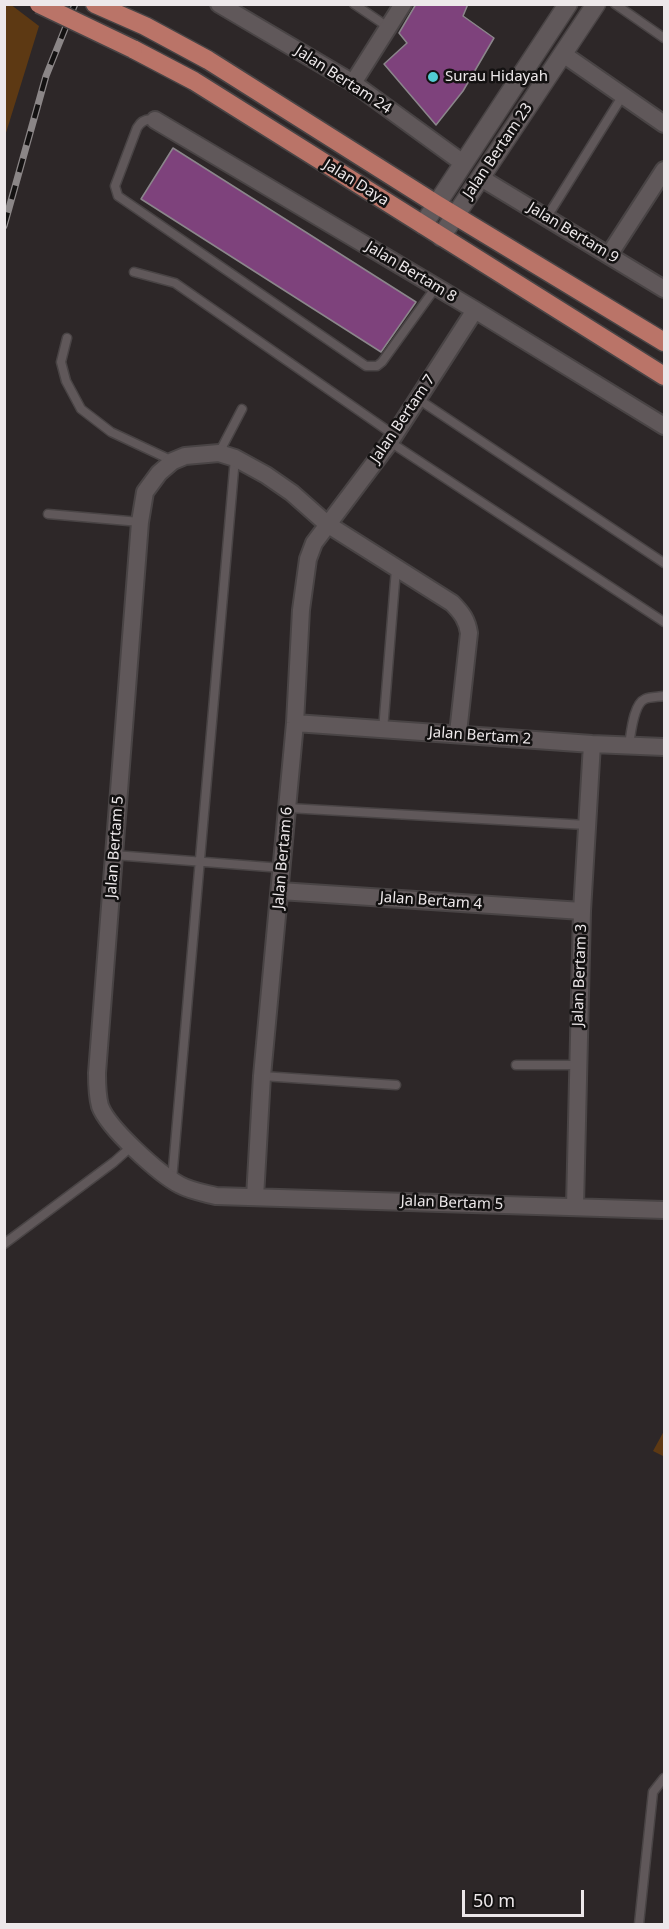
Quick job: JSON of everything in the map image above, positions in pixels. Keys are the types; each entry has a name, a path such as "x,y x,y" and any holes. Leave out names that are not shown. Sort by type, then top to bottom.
{"main road":[{"name":"Jalan Daya","path":"39,4 194,81 664,376"},
{"name":"Jalan Daya","path":"95,4 145,26 208,60 455,216 664,342"}],"street":[{"name":"Jalan Bertam 24","path":"219,4 354,84 463,163"},
{"path":"354,84 403,4"},
{"name":"Jalan Bertam 23","path":"423,225 568,4"},
{"name":"Jalan Bertam 23","path":"441,237 596,4"},
{"path":"563,54 664,123"},
{"name":"Jalan Bertam 8","path":"155,120 475,310 664,426"},
{"path":"609,255 664,170"},
{"name":"Jalan Bertam 9","path":"481,178 664,289"},
{"name":"Jalan Bertam 7","path":"327,524 392,439 475,310"},
{"path":"173,461 185,456 219,453 235,458 266,475 327,524 452,603 462,612 469,633 458,733"},
{"name":"Jalan Bertam 5","path":"173,461 159,473 145,492 140,522 97,1073 100,1106 106,1118 132,1146 172,1180 196,1191 216,1196 664,1210"},
{"name":"Jalan Bertam 6","path":"255,1197 262,1076 288,808 304,580 314,543 327,524"},
{"name":"Jalan Bertam 2","path":"295,723 664,747"},
{"name":"Jalan Bertam 3","path":"575,1206 582,911 592,744"},
{"name":"Jalan Bertam 4","path":"280,891 582,911"}],"lane":[{"path":"354,4 388,27"},
{"path":"615,4 664,38"},
{"path":"546,217 623,95"},
{"path":"155,120 148,119 137,128 115,186 118,196 366,366 372,367 382,362 436,287"},
{"path":"134,272 175,283 392,439 664,622"},
{"path":"67,338 61,362 66,381 81,409 111,432 173,461"},
{"path":"418,399 664,563"},
{"path":"219,453 242,409"},
{"path":"172,1180 235,458"},
{"path":"48,514 140,522"},
{"path":"383,730 396,569"},
{"path":"629,745 639,703 645,699 664,696"},
{"path":"288,808 587,825"},
{"path":"114,855 282,868"},
{"path":"516,1065 577,1065"},
{"path":"262,1076 396,1085"},
{"path":"4,1244 132,1146"},
{"path":"639,1924 653,1792 664,1778"}],"shaded area":[{"path":"10,4 39,26 5,136 4,5"},
{"path":"664,1431 664,1454 663,1456 653,1451"}],"building":[{"name":"Surau Hidayah","path":"416,4 468,4 463,16 494,38 463,91 436,125 384,64 407,43 399,33"},
{"path":"173,148 416,302 381,352 141,199"}],"railway":[{"path":"4,226 46,76 75,4"}],"place":[{"name":"Surau Hidayah","path":"433,77"}]}
